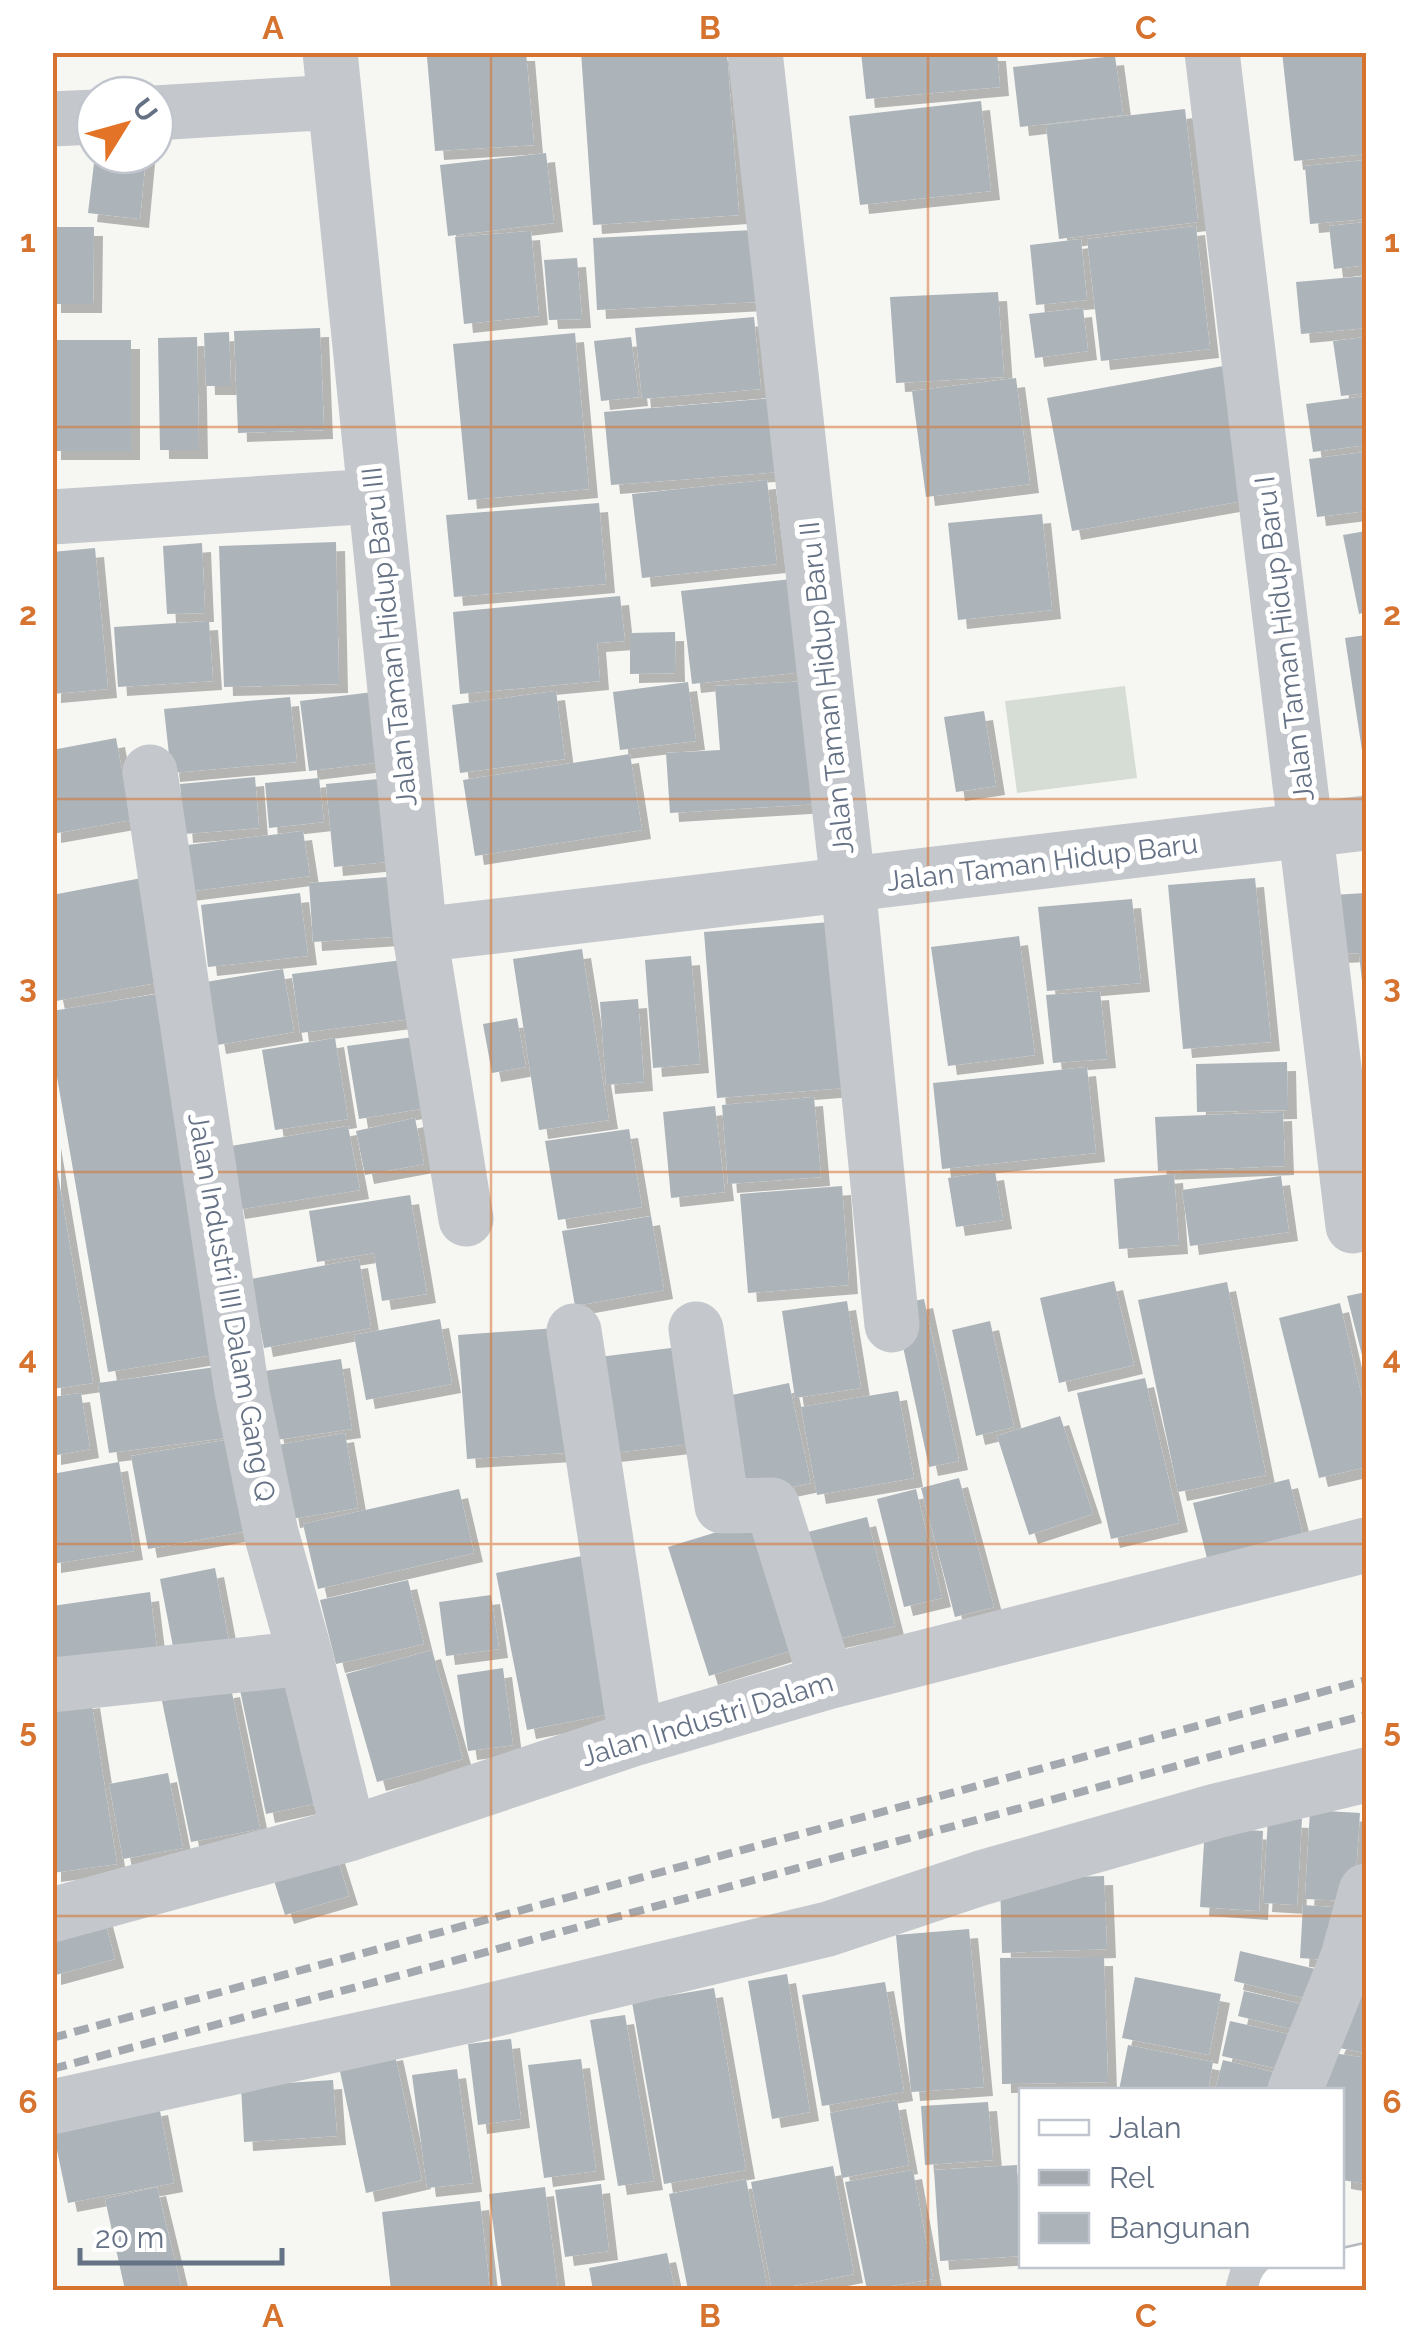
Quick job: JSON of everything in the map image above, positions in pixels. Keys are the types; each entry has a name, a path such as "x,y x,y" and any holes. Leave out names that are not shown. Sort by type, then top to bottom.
{"street":[{"name":"Jalan Taman Hidup Baru II","path":"754,52 848,885 892,1325"},
{"name":"Jalan Taman Hidup Baru I","path":"1212,52 1353,1226"},
{"path":"175,109 332,77"},
{"name":"Jalan Taman Hidup Baru III","path":"332,77 420,935 466,1219"},
{"path":"52,518 374,496"},
{"name":"Jalan Industri III Dalam Gang Q","path":"150,772 242,1392 271,1533 348,1834"},
{"name":"Jalan Taman Hidup Baru","path":"420,935 1366,823"},
{"path":"696,1329 722,1506 772,1505 828,1682"},
{"path":"574,1331 636,1738"},
{"name":"Jalan Industri Dalam","path":"52,1914 348,1834 636,1738 828,1682 1366,1544"},
{"path":"52,1685 306,1658"},
{"path":"52,2107 467,2016 828,1929 981,1878 1198,1816 1366,1774"},
{"path":"1296,2088 1342,1973 1366,1891"},
{"path":"1286,2290 1366,2272"}],"shaded area":[{"path":"1125,686 1137,778 1017,793 1005,701"}],"building":[{"path":"526,52 534,145 435,151 427,57"},
{"path":"581,52 727,52 739,215 593,225"},
{"path":"861,52 997,52 1000,87 866,99"},
{"path":"1282,52 1366,52 1366,154 1294,161"},
{"path":"1115,56 1123,115 1020,127 1013,67"},
{"path":"981,101 991,191 860,205 849,116"},
{"path":"1185,109 1198,222 1059,239 1046,125"},
{"path":"546,153 554,223 448,236 440,165"},
{"path":"1366,160 1366,219 1310,224 1305,166"},
{"path":"93,175 144,175 140,219 88,213"},
{"path":"1366,222 1366,265 1334,269 1329,226"},
{"path":"1196,226 1210,349 1101,361 1087,239"},
{"path":"52,227 94,227 93,304 52,304"},
{"path":"753,230 757,302 597,310 593,238"},
{"path":"531,231 539,316 464,324 455,237"},
{"path":"1081,239 1087,300 1036,305 1030,245"},
{"path":"577,258 582,319 549,320 544,260"},
{"path":"1366,276 1366,328 1301,334 1296,282"},
{"path":"998,292 1004,377 896,383 890,297"},
{"path":"1083,308 1088,351 1035,358 1029,314"},
{"path":"754,317 761,389 642,399 635,328"},
{"path":"320,328 324,430 238,433 234,331"},
{"path":"229,332 231,386 206,386 204,333"},
{"path":"575,333 589,489 468,500 453,344"},
{"path":"197,337 199,450 160,450 158,338"},
{"path":"631,337 639,397 601,401 594,341"},
{"path":"1366,337 1366,393 1341,396 1333,341"},
{"path":"52,340 131,340 131,451 52,451"},
{"path":"1223,366 1248,500 1072,531 1047,398"},
{"path":"1016,378 1030,484 926,497 912,391"},
{"path":"1366,396 1366,445 1313,452 1306,404"},
{"path":"773,398 779,472 611,485 604,412"},
{"path":"1366,452 1366,511 1317,517 1309,459"},
{"path":"767,480 777,564 642,578 632,494"},
{"path":"599,503 606,584 454,597 446,515"},
{"path":"1042,514 1052,610 958,620 948,523"},
{"path":"1366,531 1366,612 1359,614 1343,535"},
{"path":"336,542 339,684 224,687 219,546"},
{"path":"202,543 205,613 167,614 163,546"},
{"path":"95,548 108,689 52,694 52,552"},
{"path":"792,579 803,672 692,684 681,591"},
{"path":"620,596 625,641 597,643 600,681 460,694 453,612"},
{"path":"209,621 213,681 118,687 114,627"},
{"path":"675,632 676,673 630,674 630,633"},
{"path":"1366,635 1366,756 1363,757 1345,638"},
{"path":"811,681 818,804 670,813 666,753 720,750 715,686"},
{"path":"688,682 696,741 620,750 613,692"},
{"path":"556,691 565,759 460,773 452,705"},
{"path":"373,692 382,762 309,771 300,701"},
{"path":"290,697 297,762 171,773 164,709"},
{"path":"984,711 996,786 956,792 944,717"},
{"path":"116,738 131,820 52,834 52,750"},
{"path":"630,754 642,830 475,856 463,780"},
{"path":"255,777 259,828 184,834 180,784"},
{"path":"319,778 324,822 269,828 265,783"},
{"path":"389,778 397,861 334,867 326,784"},
{"path":"303,831 310,876 185,892 179,846"},
{"path":"401,876 406,936 313,942 309,883"},
{"path":"147,877 167,981 56,1001 52,982 52,895"},
{"path":"1255,878 1271,1042 1183,1049 1168,885"},
{"path":"300,893 308,956 208,967 201,905"},
{"path":"1366,893 1366,980 1362,981 1359,953 1336,954 1332,895"},
{"path":"1132,899 1141,983 1047,991 1038,907"},
{"path":"843,921 857,1087 717,1098 704,932"},
{"path":"1019,936 1035,1055 948,1066 931,947"},
{"path":"582,949 609,1120 539,1130 513,959"},
{"path":"691,956 700,1064 653,1068 645,960"},
{"path":"410,959 418,1018 300,1033 292,974"},
{"path":"283,969 294,1032 217,1045 206,982"},
{"path":"1100,991 1107,1059 1053,1063 1046,995"},
{"path":"168,992 231,1352 108,1372 52,1048 52,1011"},
{"path":"638,999 644,1082 606,1085 600,1002"},
{"path":"517,1018 526,1067 492,1073 483,1024"},
{"path":"428,1035 439,1106 359,1119 347,1046"},
{"path":"335,1038 348,1119 275,1130 262,1050"},
{"path":"1287,1062 1288,1110 1197,1112 1196,1064"},
{"path":"1087,1067 1096,1153 942,1169 933,1083"},
{"path":"814,1097 821,1177 728,1184 722,1105"},
{"path":"715,1106 725,1192 671,1198 663,1112"},
{"path":"1283,1112 1285,1166 1158,1171 1155,1117"},
{"path":"415,1118 424,1164 365,1175 356,1131"},
{"path":"348,1126 360,1190 236,1210 225,1147"},
{"path":"629,1129 642,1207 558,1220 545,1141"},
{"path":"52,1139 93,1383 52,1389"},
{"path":"995,1171 1003,1220 956,1227 948,1178"},
{"path":"1174,1174 1179,1245 1119,1249 1114,1179"},
{"path":"1281,1176 1289,1232 1190,1246 1182,1190"},
{"path":"842,1186 849,1285 748,1293 740,1194"},
{"path":"410,1195 427,1294 382,1301 374,1253 317,1262 309,1211"},
{"path":"651,1216 664,1290 575,1306 562,1231"},
{"path":"359,1259 371,1328 264,1348 251,1279"},
{"path":"1114,1281 1134,1365 1059,1383 1040,1298"},
{"path":"1227,1282 1266,1475 1178,1492 1138,1300"},
{"path":"1366,1292 1366,1367 1365,1367 1347,1296"},
{"path":"924,1299 959,1461 929,1467 894,1305"},
{"path":"847,1301 861,1388 795,1398 782,1311"},
{"path":"1340,1303 1366,1415 1366,1467 1319,1478 1279,1318"},
{"path":"440,1319 452,1384 366,1400 354,1335"},
{"path":"990,1321 1014,1427 976,1436 952,1330"},
{"path":"570,1327 580,1452 467,1459 458,1335"},
{"path":"687,1346 699,1443 603,1454 591,1358"},
{"path":"341,1359 352,1429 276,1440 265,1371"},
{"path":"223,1366 233,1437 109,1453 98,1383"},
{"path":"1145,1378 1179,1523 1111,1539 1077,1393"},
{"path":"789,1383 811,1483 729,1500 708,1400"},
{"path":"898,1391 914,1478 817,1495 801,1407"},
{"path":"81,1393 90,1449 52,1456 52,1397"},
{"path":"1060,1416 1093,1514 1029,1535 997,1436"},
{"path":"345,1433 358,1508 291,1519 278,1445"},
{"path":"243,1437 259,1529 148,1549 131,1456"},
{"path":"119,1462 134,1551 52,1564 52,1474"},
{"path":"959,1478 994,1607 955,1617 921,1488"},
{"path":"1289,1479 1304,1539 1208,1562 1193,1503"},
{"path":"459,1489 474,1553 318,1589 303,1524"},
{"path":"916,1489 942,1598 904,1607 877,1499"},
{"path":"766,1517 806,1646 709,1676 668,1547"},
{"path":"867,1517 895,1626 823,1642 796,1535"},
{"path":"587,1555 620,1712 527,1730 496,1573"},
{"path":"215,1568 230,1647 175,1657 160,1579"},
{"path":"408,1580 424,1644 336,1664 320,1600"},
{"path":"150,1592 158,1657 57,1670 52,1606"},
{"path":"491,1595 499,1649 446,1656 439,1602"},
{"path":"432,1650 463,1759 377,1782 346,1674"},
{"path":"503,1668 513,1745 468,1751 457,1675"},
{"path":"301,1678 328,1801 266,1814 240,1690"},
{"path":"231,1688 260,1829 191,1842 162,1701"},
{"path":"91,1699 117,1864 52,1873 52,1705"},
{"path":"168,1773 183,1848 123,1859 109,1784"},
{"path":"1310,1810 1360,1813 1354,1901 1305,1899"},
{"path":"1268,1818 1302,1819 1297,1905 1263,1903"},
{"path":"1205,1827 1263,1831 1259,1911 1200,1907"},
{"path":"334,1848 349,1896 285,1915 270,1868"},
{"path":"1104,1876 1107,1949 1002,1953 1000,1879"},
{"path":"1303,1905 1345,1908 1343,1961 1300,1958"},
{"path":"103,1914 115,1959 52,1976 52,1927"},
{"path":"969,1929 984,2087 911,2092 896,1935"},
{"path":"1240,1951 1332,1973 1324,2003 1234,1981"},
{"path":"1104,1957 1108,2082 1002,2084 1000,1958"},
{"path":"787,1974 810,2112 772,2119 748,1981"},
{"path":"1135,1977 1221,1994 1209,2055 1122,2038"},
{"path":"1366,1979 1366,2053 1334,2047"},
{"path":"885,1982 904,2092 822,2106 802,1995"},
{"path":"714,1988 746,2170 664,2184 632,2002"},
{"path":"1244,1991 1302,2004 1296,2030 1238,2016"},
{"path":"625,2015 654,2181 618,2186 590,2020"},
{"path":"1230,2021 1288,2034 1279,2069 1222,2056"},
{"path":"511,2039 521,2119 478,2125 468,2044"},
{"path":"1128,2045 1213,2062 1208,2088 1119,2088"},
{"path":"394,2051 422,2180 366,2193 338,2062"},
{"path":"1320,2051 1366,2058 1366,2184 1344,2180 1344,2088 1314,2088"},
{"path":"581,2059 596,2171 544,2178 528,2065"},
{"path":"1223,2060 1285,2075 1282,2088 1216,2088"},
{"path":"457,2069 473,2183 427,2188 412,2075"},
{"path":"333,2080 337,2136 244,2142 241,2086"},
{"path":"897,2100 909,2165 842,2178 830,2113"},
{"path":"988,2102 993,2160 925,2165 921,2106"},
{"path":"159,2106 174,2183 68,2203 52,2126"},
{"path":"1017,2165 1019,2256 940,2261 934,2170"},
{"path":"833,2166 854,2274 772,2290 751,2182"},
{"path":"913,2170 933,2279 867,2290 845,2182"},
{"path":"746,2179 768,2290 688,2290 669,2194"},
{"path":"601,2184 609,2251 565,2257 555,2190"},
{"path":"157,2187 182,2290 125,2290 105,2199"},
{"path":"545,2187 558,2290 502,2290 489,2194"},
{"path":"480,2201 490,2290 391,2290 382,2212"},
{"path":"667,2253 675,2290 593,2290 589,2268"}],"railway":[{"path":"52,2038 1366,1680"},
{"path":"52,2069 1366,1715"}]}
